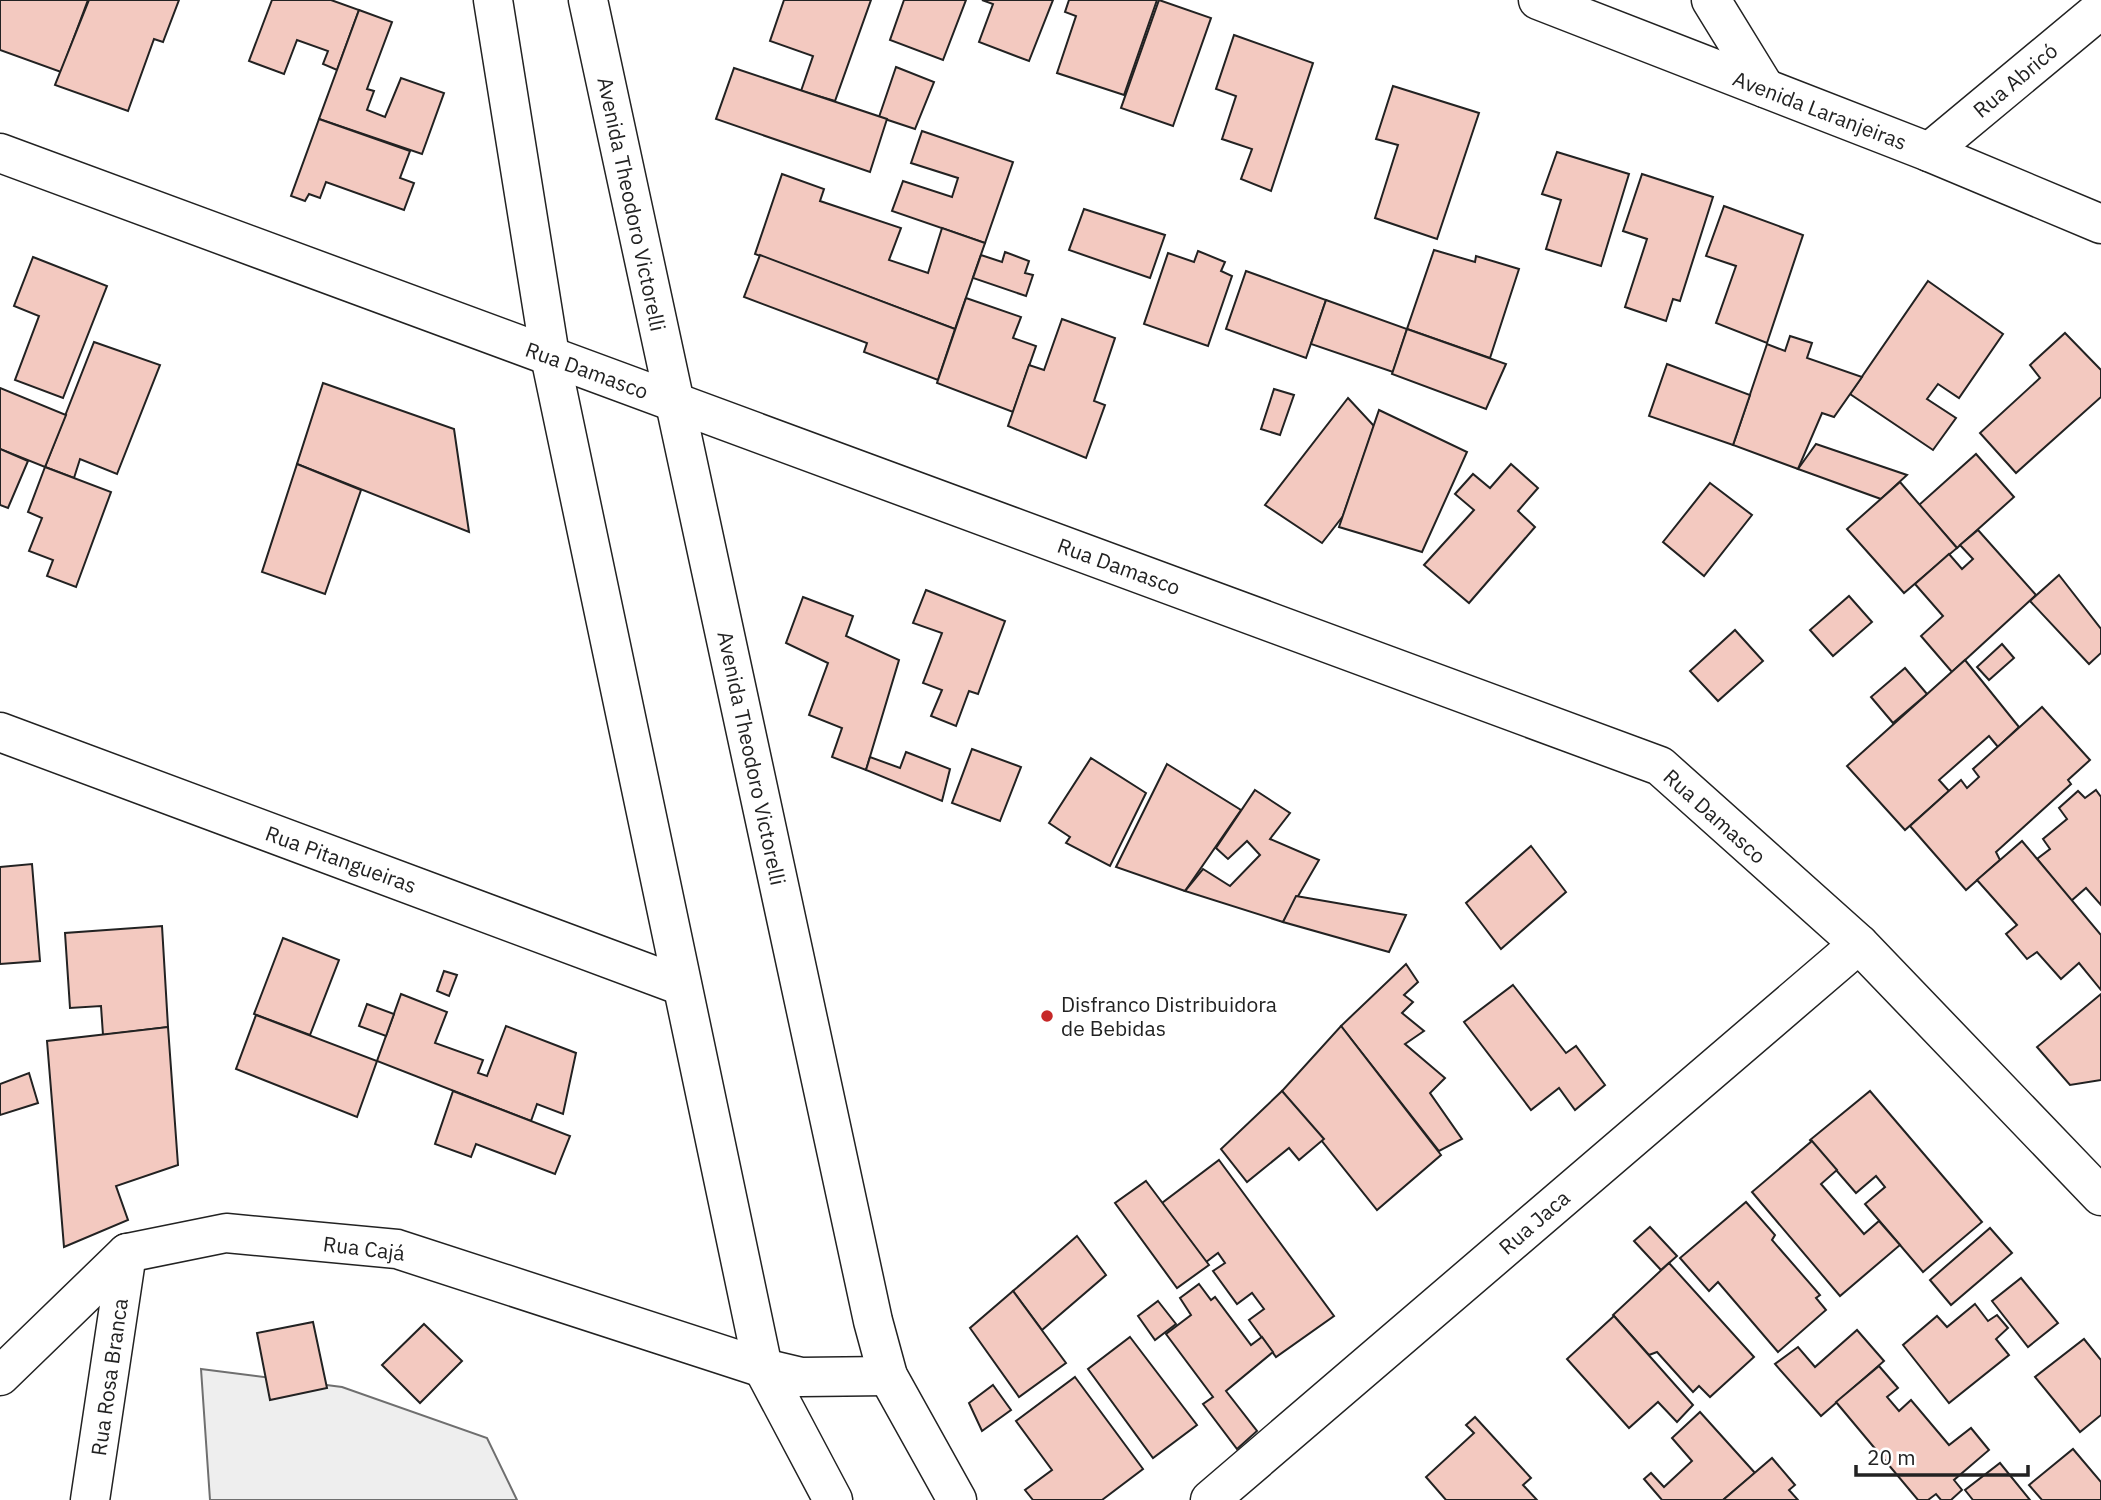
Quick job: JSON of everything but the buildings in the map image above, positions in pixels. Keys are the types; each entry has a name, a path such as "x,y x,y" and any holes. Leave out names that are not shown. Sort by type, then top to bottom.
{"street":[{"path":"493,0 550,356 763,1368 833,1500"},
{"name":"Avenida Theodoro Victorelli","path":"588,0 867,1294 888,1376 957,1500"},
{"name":"Avenida Laranjeiras","path":"1538,0 1605,11 1765,88 1929,152 2101,224"},
{"path":"1711,0 1765,88"},
{"name":"Rua Abricó","path":"1929,152 2101,9"},
{"name":"Rua Damasco","path":"0,153 1660,766 1859,943 2096,1180"},
{"name":"Rua Pitangueiras","path":"0,732 682,986"},
{"name":"Rua Jaca","path":"1210,1500 1859,943"},
{"name":"Rua Cajá","path":"127,1253 226,1234 397,1249 763,1368 802,1377 888,1376"},
{"path":"0,1376 127,1253"},
{"name":"Rua Rosa Branca","path":"90,1500 127,1253"}],"shaded area":[{"path":"201,1369 342,1387 487,1438 517,1500 210,1500"}],"place":[{"name":"Disfranco Distribuidora de Bebidas","path":"1047,1016"}]}
